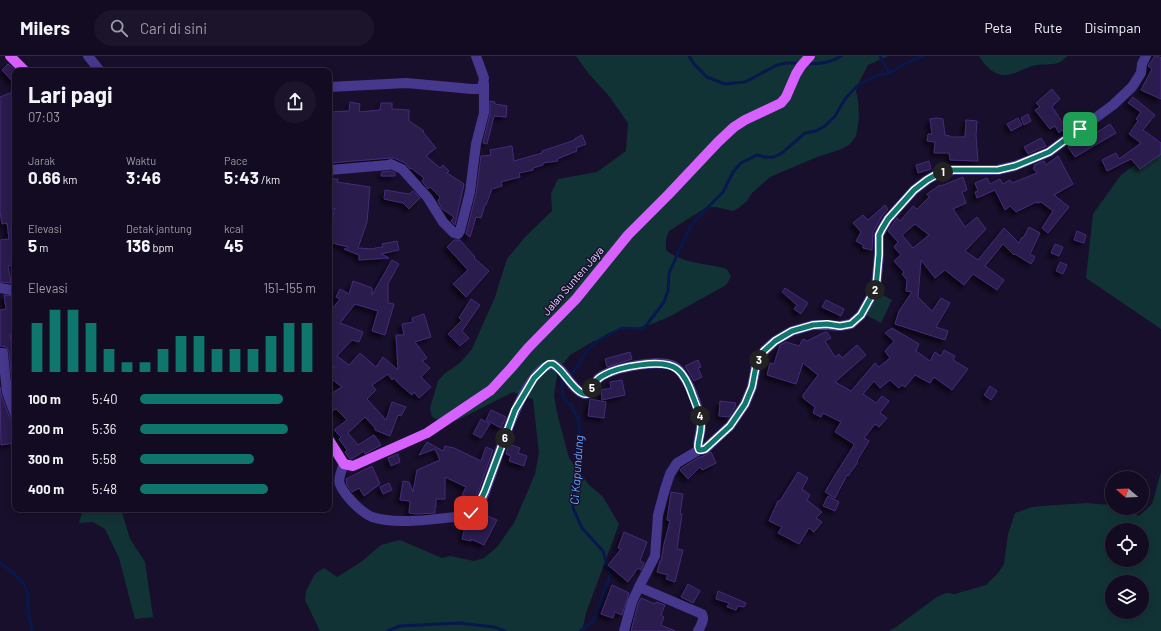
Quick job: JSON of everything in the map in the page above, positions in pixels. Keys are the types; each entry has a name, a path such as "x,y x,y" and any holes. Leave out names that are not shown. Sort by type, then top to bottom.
{"main road":[{"path":"10,56 22,68"},
{"name":"Jalan Sunten Jaya","path":"344,464 353,466 427,433 491,390 528,348 576,300 628,235 718,142 734,127 745,120 781,103 786,97 796,74 805,61"},
{"path":"332,445 344,464"}],"street":[{"path":"88,56 98,68"},
{"path":"332,170 391,164 402,169 428,198 443,222 454,233 458,234 470,192 476,144 484,109 484,78 476,56"},
{"path":"624,631 632,602 655,556 658,515 670,474 677,464 699,450 708,447 730,426 745,404 752,387 756,366 764,351 775,341 792,331 813,325 827,324 840,326 851,324 861,315 876,288 879,235 888,219 914,190 939,173 953,170 998,170 1015,166 1049,152 1113,105 1132,87 1141,73 1142,64 1146,56"},
{"path":"332,87 406,83 482,89 484,84"},
{"path":"0,288 12,290"},
{"path":"0,353 3,353 7,392 12,406"},
{"path":"344,464 339,476 340,487 350,500 372,517 383,520 398,521 426,520 463,516 471,513 477,508 485,491 515,410 534,378 549,364 553,364 579,391 584,394 590,393 599,377 619,369 656,363 669,364 676,368 683,375 700,414 701,426 698,444 699,450"},
{"path":"639,587 702,614 704,618 698,631"}],"green space":[{"path":"576,56 888,56 868,65 857,86 856,92 859,118 856,136 850,144 842,149 817,157 770,177 752,193 747,201 733,211 716,207 707,207 669,231 666,239 666,250 672,255 687,261 727,269 731,277 726,285 673,315 640,329 622,328 607,334 570,355 558,370 554,395 557,413 569,458 589,485 603,497 619,524 586,613 582,631 320,631 305,600 306,591 315,574 324,568 337,577 361,562 381,545 400,540 442,558 450,556 474,561 484,558 497,547 514,523 535,474 539,453 533,399 513,392 458,420 451,421 435,419 432,417 430,408 438,381 444,374 460,363 472,349 495,297 507,259 525,237 552,211 551,193 558,179 597,172 626,151 628,123 609,96 589,74"},
{"path":"979,56 1068,56 1057,63 1035,65 1009,75 1003,75 990,69"},
{"path":"1161,151 1161,329 1086,278 1093,214 1121,175 1136,164"},
{"path":"877,292 892,300 881,323 866,315"},
{"path":"1161,472 1161,631 889,631 937,597 946,593 955,594 986,585 999,572 1004,564 1008,534 1015,513 1032,507 1086,503 1105,504 1105,515 1139,516 1149,515 1149,507 1152,504"},
{"path":"82,512 122,512 130,539 145,562 153,617 135,619 119,558 105,529 93,522 79,523"}],"building":[{"path":"1155,56 1161,58 1161,99 1141,90 1152,69 1148,66"},
{"path":"8,64 13,68 12,81 2,70"},
{"path":"1052,89 1060,99 1052,107 1063,123 1071,117 1076,124 1064,133 1062,130 1059,133 1055,126 1050,129 1035,110 1040,107 1036,103"},
{"path":"12,92 12,265 8,266 11,283 0,282 0,240 9,239 7,223 2,224 0,212 0,97"},
{"path":"1133,97 1155,115 1143,130 1161,143 1161,154 1140,169 1131,159 1107,171 1102,160 1116,153 1119,159 1141,143 1129,134 1138,121 1136,119 1141,112 1128,103"},
{"path":"490,101 495,102 495,104 507,106 506,117 494,116 487,144 483,143 490,114"},
{"path":"350,102 360,104 359,112 380,110 381,103 392,103 392,109 409,110 409,121 424,131 423,132 436,148 426,156 440,168 443,165 449,171 447,173 464,184 455,225 451,221 454,217 442,209 438,201 440,197 430,187 428,189 422,181 424,178 411,168 410,169 405,163 394,158 332,163 332,112 349,111"},
{"path":"1028,114 1031,121 1024,125 1021,118"},
{"path":"1018,118 1022,125 1011,131 1007,124"},
{"path":"930,119 943,119 945,135 950,137 965,137 966,120 977,121 976,135 978,161 950,160 949,153 934,153 935,142 927,141 928,134 932,134"},
{"path":"1110,124 1116,133 1075,157 1068,147 1071,144 1084,134 1088,138"},
{"path":"582,135 586,144 576,148 577,151 557,159 558,161 543,163 543,165 533,168 533,170 519,173 520,177 501,182 502,186 492,189 481,218 476,217 470,237 466,234 476,194 481,156 491,155 490,150 512,146 514,161 542,153 542,151 575,140 574,139"},
{"path":"1041,138 1046,146 1028,154 1024,147"},
{"path":"1058,156 1073,184 1054,195 1069,207 1048,233 1042,228 1053,211 1041,202 1036,202 1016,212 1010,206 1005,210 995,190 977,198 975,192 978,191 975,183 987,178 990,184 1000,179 1003,184 1010,180 1012,183 1037,173 1033,168 1035,167 1034,165 1044,161 1046,165"},
{"path":"929,161 931,169 918,173 916,165"},
{"path":"391,171 395,173 395,176 381,176 382,172"},
{"path":"963,177 967,190 962,192 966,203 953,209 965,227 977,217 986,229 965,251 978,260 1004,228 1019,243 1029,227 1040,233 1030,254 1035,257 1031,264 1015,254 1014,255 1003,244 985,266 1004,280 997,290 973,274 964,285 945,270 935,278 921,260 918,297 932,311 941,298 950,303 936,327 948,331 945,340 895,324 899,311 912,292 906,291 907,280 902,274 904,272 894,261 901,255 894,247 898,242 888,231 897,218 900,221 913,206 917,209 929,197 927,194 940,185 941,186","holes":["915,224 929,235 913,248 902,235"]},
{"path":"332,179 338,179 337,182 370,187 367,222 358,248 375,249 383,247 382,244 397,241 399,250 381,254 389,258 359,260 359,255 344,249 348,249 348,247 332,243 332,220 335,208 332,210"},
{"path":"385,190 409,194 413,191 420,198 409,209 403,203 384,199"},
{"path":"885,205 888,209 882,216 873,232 872,250 863,248 863,245 856,241 861,232 853,223 863,215 868,220"},
{"path":"1077,231 1086,235 1084,243 1074,240"},
{"path":"454,240 460,240 475,257 474,258 489,271 466,297 453,284 468,270 447,247"},
{"path":"1055,244 1063,247 1059,256 1051,253"},
{"path":"392,260 399,264 388,284 388,303 394,304 385,335 372,331 378,311 355,304 340,323 363,332 359,342 352,340 337,356 349,365 360,353 376,367 383,357 398,370 396,335 404,335 402,324 413,322 412,318 424,314 431,337 415,342 427,358 422,361 430,368 421,377 431,387 419,398 414,392 412,395 394,378 392,380 388,374 372,385 376,390 367,399 386,420 392,402 406,407 401,416 398,415 390,436 375,430 375,428 365,417 348,433 358,445 374,435 381,445 365,454 364,451 350,459 345,452 347,450 339,439 341,437 334,430 347,420 336,409 332,411 332,393 342,387 332,379 332,370 334,367 332,366 332,309 340,299 336,297 340,289 349,294 353,281 372,288 372,295"},
{"path":"1060,262 1067,265 1063,274 1056,271"},
{"path":"785,288 808,303 801,314 794,309 797,305 782,292"},
{"path":"4,295 12,296 12,334 10,335 12,348 12,381 9,352 6,347 0,346 0,310 6,309"},
{"path":"471,299 480,305 462,331 469,338 460,346 448,334 462,320 459,318"},
{"path":"826,300 844,309 841,316 822,307"},
{"path":"892,328 919,344 916,351 930,361 935,352 941,356 944,350 955,356 953,360 968,369 952,390 934,377 930,383 915,375 905,387 902,385 899,388 890,380 880,388 874,381 863,394 876,403 882,396 889,401 880,413 887,418 879,427 875,424 864,438 869,441 857,461 858,462 848,476 847,475 835,498 825,492 854,444 835,432 841,422 823,413 821,417 813,413 815,407 803,398 803,395 818,375 803,363 796,384 767,375 770,363 774,364 780,345 786,342 799,346 803,339 807,341 827,332 831,338 825,341 835,357 839,354 842,358 857,345 866,355 835,382 851,391 875,363 879,367 890,358 885,351 894,341 885,333"},
{"path":"630,352 632,359 607,367 605,359"},
{"path":"698,360 701,367 698,368 702,377 694,381 685,366"},
{"path":"622,380 625,395 602,400 601,390 611,388 610,382"},
{"path":"990,386 997,391 991,400 984,395"},
{"path":"0,387 9,416 12,419 12,443 1,445"},
{"path":"590,399 606,402 604,418 588,416"},
{"path":"720,401 736,403 729,417 719,416"},
{"path":"491,410 506,417 501,428 486,420"},
{"path":"481,419 490,424 481,438 473,434"},
{"path":"427,442 443,451 445,446 454,448 481,461 486,447 493,450 478,493 470,506 461,510 459,508 469,498 462,495 466,487 445,477 445,499 436,499 435,513 409,513 410,501 400,500 403,481 409,482 413,492 417,470 440,460 435,449 419,455"},
{"path":"509,444 520,448 518,453 527,456 524,466 509,461 511,456 506,454"},
{"path":"711,452 716,463 702,470 700,467 688,479 680,470 698,458"},
{"path":"398,454 400,462 391,466 388,458"},
{"path":"372,466 380,484 364,496 359,488 352,492 347,485 346,479"},
{"path":"798,472 808,478 802,489 810,495 807,500 822,512 816,518 822,522 814,532 809,528 799,544 778,533 782,527 769,521 778,501 780,501"},
{"path":"389,483 392,490 383,494 380,487"},
{"path":"671,492 683,494 677,549 683,550 675,582 666,579 668,575 657,572 670,521 667,520"},
{"path":"828,496 839,502 835,511 823,506"},
{"path":"485,515 497,520 484,545 471,539 471,541 462,539 465,527 479,530"},
{"path":"624,532 647,542 640,561 644,563 641,570 638,568 628,582 608,565 621,549 618,548"},
{"path":"688,584 700,591 693,603 681,597"},
{"path":"612,585 629,593 622,615 615,612 613,618 601,614"},
{"path":"718,591 746,603 744,607 738,606 736,610 727,607 729,603 716,599"},
{"path":"641,598 655,604 656,602 665,605 661,615 664,617 661,625 675,631 631,631"}],"waterway":[{"path":"689,56 694,64 707,77 725,84 745,82 777,65 786,63 801,63"},
{"path":"807,63 816,64 833,60 841,56"},
{"path":"880,56 889,73"},
{"name":"Ci Kapundung","path":"580,631 594,621 610,575 603,551 582,528 573,508 580,433 578,418 571,405 563,398 562,382 573,372 587,351 600,339 622,328 640,329 645,327 664,302 668,291 669,273 690,227 723,192 733,172 741,163 757,155 774,157 782,153 805,133 816,131 825,126 835,116 845,99 857,86 875,76 889,73 923,56"},
{"path":"0,562 24,583 28,596 28,611 32,631"},
{"name":"Ci Kapundung","path":"388,631 400,626 459,623 494,627 505,631"}],"route":[{"path":"471,513 477,508 485,491 515,410 534,378 549,364 553,364 561,370 579,391 587,394 590,393 599,377 610,372 619,369 656,363 669,364 683,375 691,392 700,414 701,426 698,447 699,450 705,449 730,426 745,404 752,387 756,366 764,351 775,341 792,331 813,325 827,324 840,326 851,324 861,315 876,288 879,235 888,219 914,190 939,173 953,170 998,170 1015,166 1049,152 1080,129"}]}
